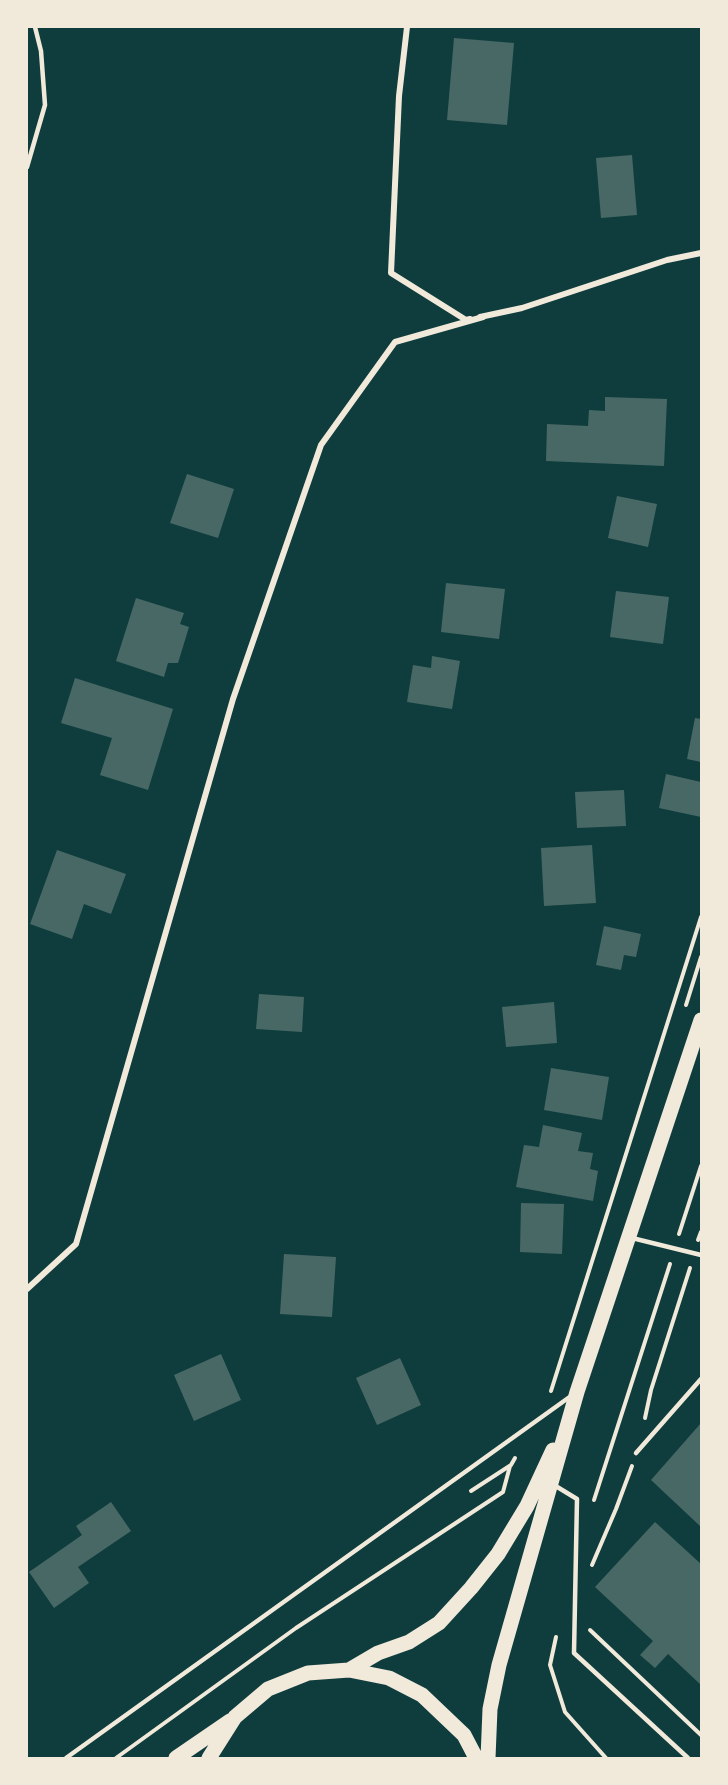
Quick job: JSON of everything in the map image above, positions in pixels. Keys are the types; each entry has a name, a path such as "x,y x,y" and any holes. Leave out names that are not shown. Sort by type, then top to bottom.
{"main road":[{"path":"488,1758 490,1709 499,1665 577,1392 701,1020"},
{"path":"349,1670 378,1653 409,1642 439,1623 471,1588 498,1554 527,1506 572,1410"},
{"path":"176,1758 235,1717 268,1689 308,1673 349,1670 389,1678 422,1695 465,1735 477,1758"},
{"path":"209,1758 235,1717"}],"street":[{"path":"407,27 399,96 391,273 466,320 522,308 667,260 701,253"},
{"path":"27,1289 76,1244 234,699 321,446 394,342 483,316"}],"lane":[{"path":"27,167 45,105 41,51 35,27"},
{"path":"630,1238 701,1255"},
{"path":"636,1453 701,1379"},
{"path":"66,1758 577,1392"},
{"path":"551,1483 577,1499 574,1653 688,1758"}],"path":[{"path":"543,1416 701,917"},
{"path":"593,1502 701,1166"},
{"path":"701,1232 651,1390 636,1453 599,1551 575,1600 586,1627 701,1735"},
{"path":"116,1758 296,1628 504,1492 511,1465 517,1455"},
{"path":"466,1494 511,1465"},
{"path":"558,1630 550,1665 565,1712 606,1758"}],"building":[{"path":"454,38 514,43 507,125 447,120"},
{"path":"632,155 637,215 601,218 596,158"},
{"path":"605,397 667,399 664,466 546,461 547,424 588,426 589,410 605,411"},
{"path":"187,474 234,489 218,538 170,523"},
{"path":"617,496 657,504 648,547 608,538"},
{"path":"446,583 505,589 499,639 441,632"},
{"path":"616,591 669,597 663,644 610,637"},
{"path":"136,598 184,613 180,624 189,627 178,663 168,663 164,677 116,661"},
{"path":"432,656 460,661 452,709 407,702 413,665 431,668"},
{"path":"75,678 173,709 148,790 100,775 112,738 61,723"},
{"path":"695,718 701,719 701,762 687,759"},
{"path":"666,774 701,782 701,817 659,808"},
{"path":"624,790 626,826 577,828 575,792"},
{"path":"592,845 596,903 544,906 541,848"},
{"path":"57,850 126,874 111,914 84,904 72,939 30,924"},
{"path":"604,926 641,934 636,957 624,955 621,970 596,965"},
{"path":"259,994 304,997 302,1032 256,1029"},
{"path":"554,1002 557,1043 506,1047 502,1007"},
{"path":"551,1068 609,1077 602,1120 544,1110"},
{"path":"543,1125 582,1133 578,1151 593,1153 590,1169 598,1171 593,1201 516,1187 524,1145 539,1147"},
{"path":"521,1203 564,1204 562,1254 520,1252"},
{"path":"284,1254 336,1257 332,1317 280,1314"},
{"path":"221,1354 241,1400 194,1421 174,1375"},
{"path":"400,1358 421,1405 377,1425 356,1378"},
{"path":"701,1423 701,1525 700,1526 651,1480"},
{"path":"111,1502 131,1531 78,1567 89,1583 54,1608 29,1572 82,1535 76,1526"},
{"path":"655,1522 701,1564 701,1685 668,1654 655,1668 640,1655 653,1641 595,1587"}]}
